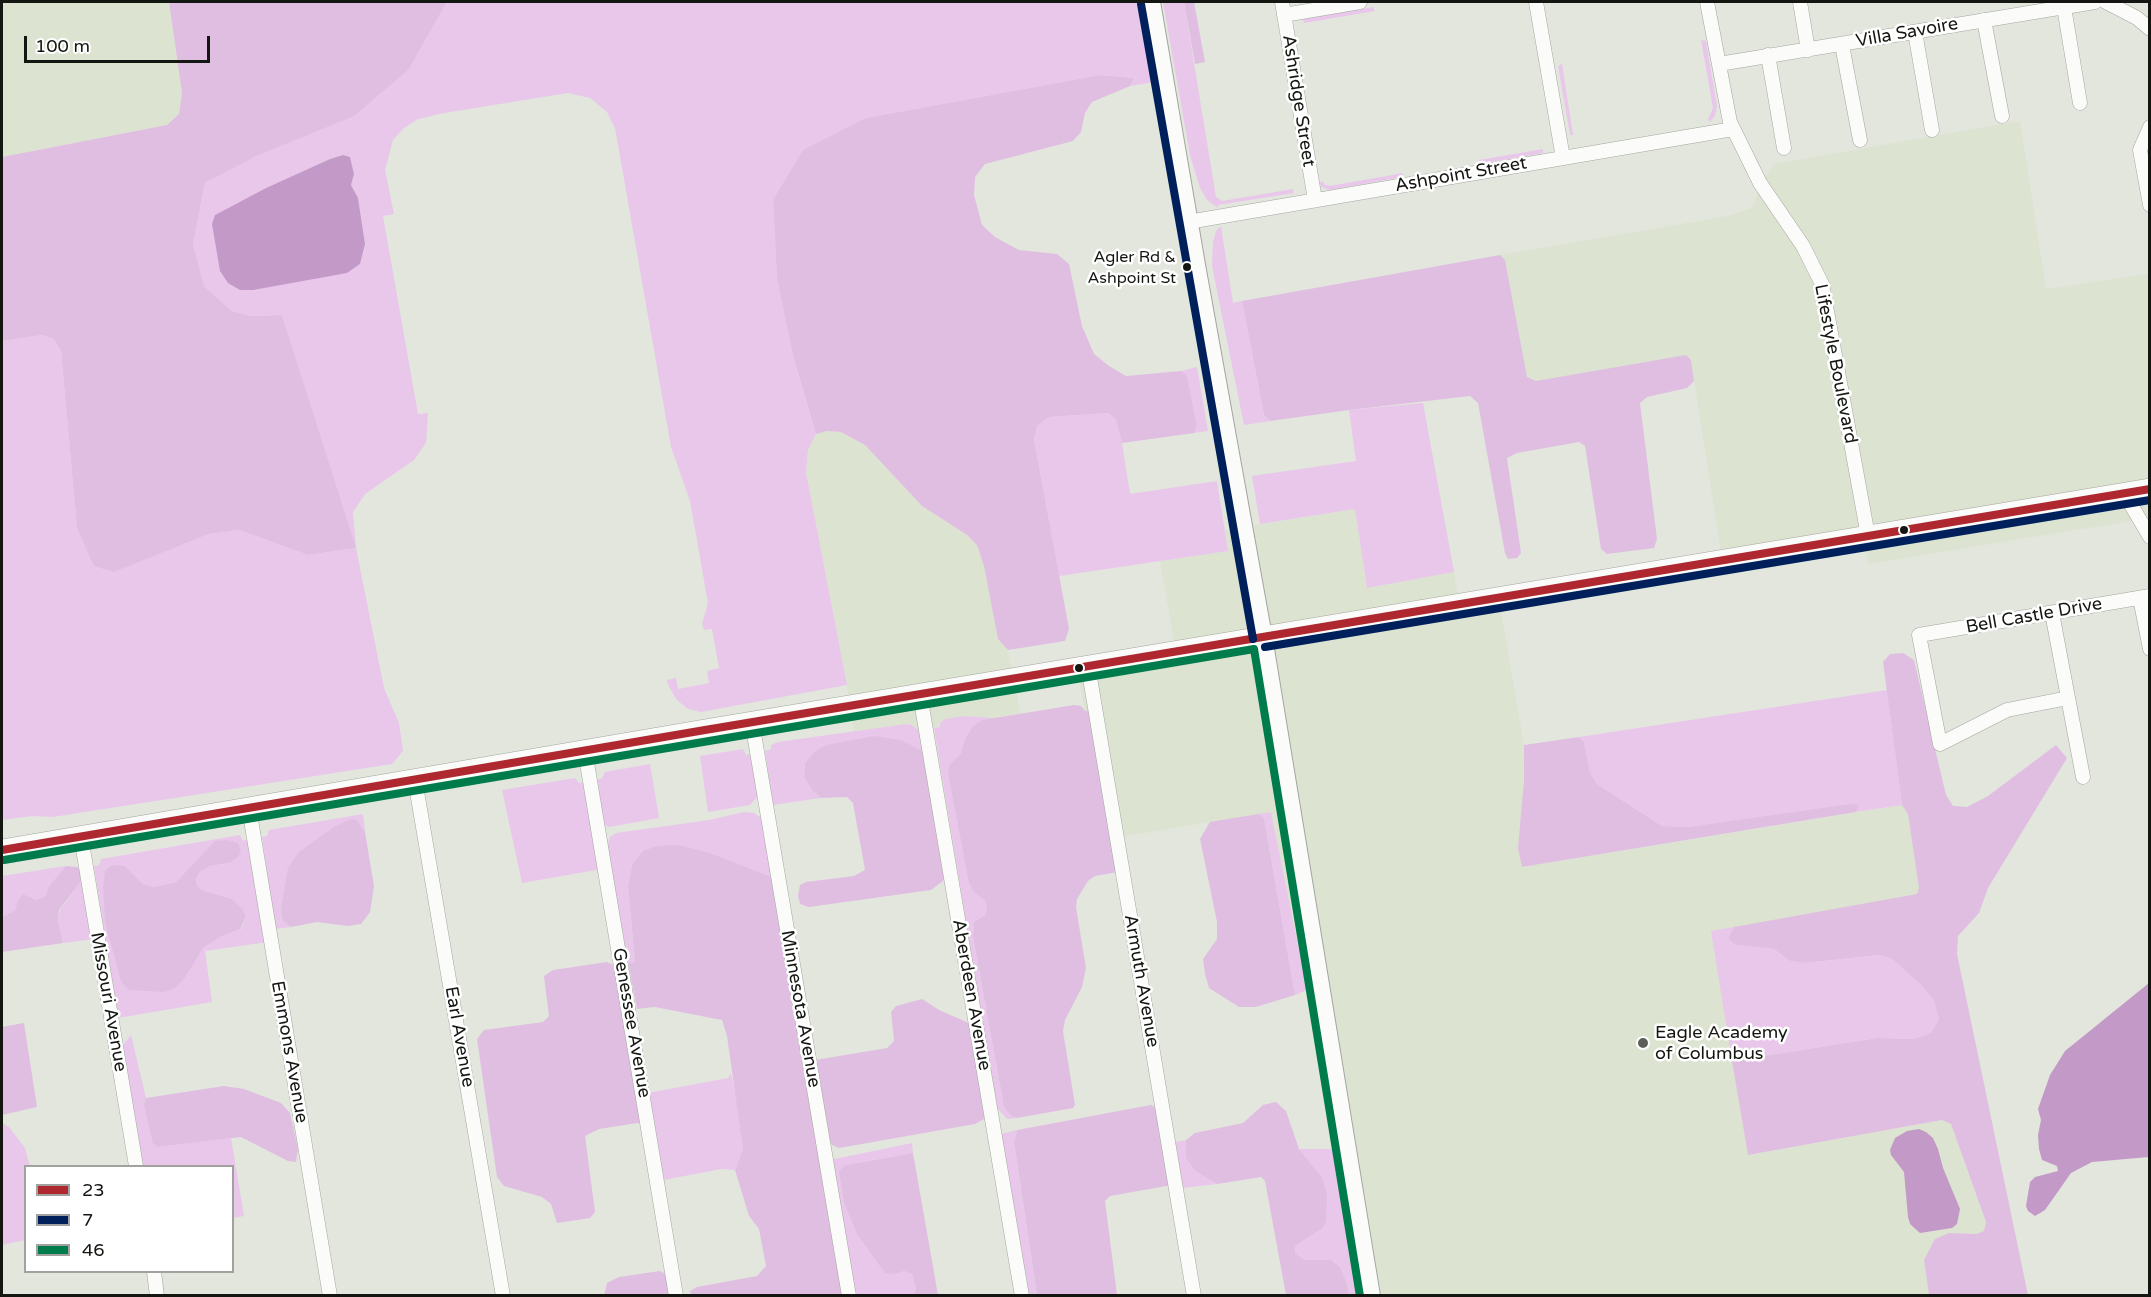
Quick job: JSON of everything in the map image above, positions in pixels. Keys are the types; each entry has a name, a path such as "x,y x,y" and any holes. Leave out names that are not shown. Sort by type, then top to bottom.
{"main road":[{"path":"1151,2 1263,637 1371,1296"},
{"path":"2,850 2150,489"}],"street":[{"path":"1283,8 1360,2"},
{"path":"1536,2 1563,158"},
{"name":"Lifestyle Boulevard","path":"1707,2 1733,129 1760,183 1803,246 1822,284 1868,536"},
{"path":"1800,2 1808,50"},
{"name":"Villa Savoire","path":"1719,64 1984,20 2048,5 2064,7 2095,2"},
{"path":"2106,2 2137,18 2150,29"},
{"path":"2064,7 2080,103"},
{"name":"Ashridge Street","path":"1283,8 1315,201"},
{"path":"1984,20 2002,116"},
{"path":"1915,32 1932,130"},
{"path":"1842,45 1860,140"},
{"path":"1768,55 1784,148"},
{"path":"2150,128 2140,150 2150,205"},
{"name":"Ashpoint Street","path":"1188,222 1733,129"},
{"path":"2124,493 2150,537"},
{"path":"2145,597 2150,649"},
{"name":"Bell Castle Drive","path":"2067,698 2007,710 1940,744 1918,635 2145,597"},
{"path":"2052,613 2083,777"},
{"name":"Armuth Avenue","path":"1088,666 1194,1296"},
{"name":"Aberdeen Avenue","path":"920,695 1022,1296"},
{"name":"Minnesota Avenue","path":"752,723 849,1296"},
{"name":"Genessee Avenue","path":"585,751 676,1296"},
{"name":"Earl Avenue","path":"415,780 503,1296"},
{"name":"Emmons Avenue","path":"249,808 330,1296"},
{"name":"Missouri Avenue","path":"81,837 136,1165"},
{"path":"153,1273 158,1296"}],"shaded area":[{"path":"2,2 169,2 182,93 179,114 167,125 2,157"},
{"path":"169,2 447,2 409,69 354,116 256,156 205,183 193,244 204,286 232,311 251,316 282,315 356,548 308,555 239,530 209,534 114,572 94,566 77,528 61,351 54,339 42,335 2,341 2,157 167,125 179,114 182,93"},
{"path":"447,2 1142,2 1155,82 1130,86 1134,78 1100,75 866,118 773,200 777,279 793,356 816,434 808,450 806,472 847,685 701,712 688,709 677,700 667,680 676,678 678,689 709,683 707,671 719,668 712,629 704,630 702,624 708,603 690,501 671,447 615,128 607,112 590,98 568,93 418,119 404,128 393,140 385,170 394,214 383,216 418,414 428,413 426,443 414,460 365,494 353,512 356,548 384,688 399,723 403,751 392,764 53,817 32,816 2,820 2,341 42,335 54,339 61,351 77,527 114,571 209,534 239,530 308,555 355,548 282,315 251,316 232,311 204,286 193,244 205,183 409,69","holes":["343,155 350,157 354,174 351,185 358,198 365,244 360,264 347,273 215,215 266,188 330,159"]},
{"path":"1163,2 1184,2 1216,197 1222,201 1293,189 1294,193 1218,205 1218,208 1207,200 1200,188 1190,155"},
{"path":"1184,2 1194,2 1205,62 1195,64"},
{"path":"1373,7 1375,11 1304,23 1303,19"},
{"path":"1701,40 1706,41 1717,106 1715,116 1710,122 1708,119 1713,108"},
{"path":"1562,64 1573,135 1570,135 1558,66"},
{"path":"1100,75 1134,78 1130,86 1092,102 1085,113 1081,132 1073,141 985,164 975,177 974,195 982,225 995,237 1019,250 1057,254 1069,264 1082,326 1094,354 1126,376 1181,371 1187,376 1197,426 1194,433 1122,443 1116,419 1108,413 1049,417 1037,426 1034,439 1069,629 1065,641 1008,650 998,639 984,566 977,545 967,535 922,506 865,445 841,432 827,431 816,434 793,356 777,279 773,200 803,150 866,118"},
{"path":"2020,121 2046,289 2148,274 2149,518 1868,564 1865,540 1723,565 1691,360 1536,381 1527,377 1505,260 1500,255 1728,216 1752,208 1762,182 1774,164"},
{"path":"1543,149 1543,153 1480,164 1479,160"},
{"path":"343,155 350,157 354,174 351,185 358,198 365,244 360,264 347,273 253,290 240,290 228,283 220,271 212,224 215,215 266,188"},
{"path":"1403,173 1402,177 1330,190 1319,183 1322,181 1325,185 1330,186"},
{"path":"1221,226 1233,303 1242,301 1264,415 1270,421 1244,425 1212,266 1213,242 1216,231"},
{"path":"1500,255 1505,260 1527,377 1536,381 1686,355 1691,360 1694,381 1687,388 1647,397 1640,403 1657,539 1654,548 1607,554 1601,549 1585,446 1579,442 1517,453 1507,458 1521,553 1517,558 1508,559 1505,553 1478,403 1470,396 1270,421 1264,415 1242,301"},
{"path":"1197,367 1208,431 1194,433 1197,426 1187,377 1181,371"},
{"path":"1423,403 1454,572 1367,588 1355,509 1260,524 1252,476 1356,461 1349,410"},
{"path":"1108,413 1116,419 1130,494 1217,481 1228,551 1059,576 1034,439 1036,426 1049,417"},
{"path":"827,431 841,432 865,445 922,506 967,535 977,545 984,566 998,638 1008,650 1020,713 994,718 963,716 934,728 916,729 906,724 854,732 806,472 808,450 816,434"},
{"path":"1355,509 1367,588 1454,572 1459,605 1499,600 1524,745 1522,867 1902,805 1908,813 1919,888 1917,895 1712,932 1748,1155 1942,1120 1951,1124 1986,1222 1984,1231 1975,1234 1949,1233 1924,1260 1929,1295 1362,1295 1337,1149 1271,812 1114,838 1091,710 1085,711 1078,673 1177,658 1160,561 1228,551 1225,530"},
{"path":"1903,653 1914,660 1946,795 1953,806 1967,807 1988,796 2056,745 2067,758 1988,888 1979,913 1958,936 1957,954 2028,1295 1929,1295 1924,1260 1935,1239 1949,1233 1976,1234 1984,1231 1986,1222 1951,1124 1942,1120 1748,1155 1732,1061 1877,1038 1914,1039 1931,1033 1939,1019 1934,1001 1922,986 1892,959 1879,955 1805,963 1790,961 1774,949 1735,945 1728,938 1734,927 1917,894 1919,888 1908,814 1902,805 1883,662 1890,654"},
{"path":"1887,690 1902,805 1856,812 1858,805 1688,827 1662,826 1597,784 1590,772 1584,742 1579,737"},
{"path":"1074,705 1081,706 1085,711 1091,710 1118,872 1095,876 1088,881 1077,899 1076,907 1086,968 1082,987 1065,1020 1063,1031 1075,1105 1073,1108 1017,1118 1010,1115 1004,1107 973,937 974,922 985,915 987,908 985,901 974,892 969,883 948,773 950,764 961,753 964,741 973,726 982,720"},
{"path":"963,716 994,718 982,720 964,741 961,753 950,764 974,892 985,901 987,908 985,915 974,922 973,937 1004,1107 1010,1115 1017,1118 1007,1119 997,1108 934,728 940,727 940,723 945,719"},
{"path":"906,724 922,729 930,765 814,752 805,763 804,777 812,790 821,798 773,805 765,751 771,749 771,745 778,742"},
{"path":"874,736 901,740 925,752 947,870 943,881 931,890 809,907 800,904 798,896 800,885 806,882 854,876 865,870 853,803 847,797 821,798 812,790 804,777 805,763 814,752 826,745"},
{"path":"1579,737 1584,742 1590,772 1597,784 1662,826 1688,827 1851,804 1859,805 1856,812 1522,867 1518,848 1524,780 1524,745"},
{"path":"743,749 746,755 754,753 758,796 750,805 708,812 700,756"},
{"path":"650,764 659,818 609,827 604,825 597,780 602,778 605,772"},
{"path":"575,778 579,783 585,782 602,869 522,883 502,790"},
{"path":"744,812 754,813 763,819 776,884 632,865 628,887 635,962 628,963 607,847 610,837 616,833 709,820"},
{"path":"1271,812 1307,990 1295,995 1264,818 1258,814"},
{"path":"363,814 365,832 357,820 283,921 291,927 275,929 262,837 267,836 269,830"},
{"path":"1258,814 1264,818 1295,995 1256,1007 1239,1007 1209,988 1205,974 1203,959 1217,939 1217,922 1200,839 1210,822"},
{"path":"350,819 357,820 365,832 374,886 370,912 361,924 348,926 317,922 291,927 283,921 281,909 288,868 299,852 334,827"},
{"path":"240,835 243,841 249,839 267,942 205,951 212,1002 118,1018 94,866 99,865 101,859","holes":["197,860 229,863 210,866 200,872 196,879 197,885 202,890 232,899 246,917 241,929 220,936 203,948 125,866 143,884 154,887 176,882"]},
{"path":"227,840 238,843 241,851 238,857 229,863 210,866 200,872 196,879 197,885 202,890 232,899 243,910 246,917 240,929 220,937 203,948 184,979 175,988 164,992 129,990 121,981 105,922 103,887 105,871 112,865 125,866 143,884 154,887 176,882 215,841"},
{"path":"677,845 707,852 769,876 776,884 845,1295 691,1295 690,1291 697,1287 757,1276 766,1266 759,1229 749,1216 735,1170 743,1149 727,1036 722,1020 655,1007 637,1009 628,963 635,962 628,887 632,865 643,851 657,846"},
{"path":"66,866 49,886 45,897 2,917 2,876"},
{"path":"66,866 77,867 82,873 80,883 59,910 58,920 63,943 2,952 2,917 16,910 17,902 23,894 36,900 45,897 49,886"},
{"path":"82,873 94,939 63,943 58,920 60,910 80,883"},
{"path":"1734,927 1728,938 1735,945 1774,949 1790,961 1805,963 1879,955 1892,959 1922,986 1934,1001 1939,1019 1932,1033 1914,1039 1877,1038 1732,1061 1711,931"},
{"path":"607,962 618,967 644,1122 599,1129 585,1136 595,1212 590,1218 557,1223 551,1204 542,1197 504,1186 497,1177 477,1039 484,1030 543,1022 549,1016 544,976 553,970"},
{"path":"2149,983 2149,1157 2092,1162 2071,1173 2045,1210 2035,1216 2028,1211 2026,1206 2030,1182 2035,1177 2058,1171 2057,1166 2042,1160 2039,1149 2038,1135 2041,1120 2038,1109 2050,1075 2065,1051"},
{"path":"922,999 939,1010 971,1024 988,1113 984,1119 975,1124 839,1148 832,1145 828,1137 815,1060 887,1048 894,1041 891,1012 896,1006"},
{"path":"24,1023 37,1107 2,1115 2,1027"},
{"path":"131,1035 146,1098 144,1104 158,1147 231,1138 244,1216 234,1218 234,1165 143,1165 123,1045"},
{"path":"731,1073 740,1117 743,1149 735,1170 721,1169 664,1180 648,1093 728,1078"},
{"path":"224,1086 244,1089 281,1103 290,1113 298,1149 296,1162 288,1161 241,1137 158,1147 153,1144 144,1104 146,1098"},
{"path":"1276,1102 1286,1111 1299,1149 1322,1177 1327,1195 1326,1221 1323,1228 1295,1246 1295,1253 1304,1260 1332,1260 1340,1267 1349,1295 1286,1295 1265,1181 1261,1177 1217,1184 1195,1171 1186,1158 1186,1140 1195,1133 1243,1123 1263,1105"},
{"path":"1151,1105 1159,1110 1172,1185 1110,1196 1105,1201 1117,1295 1037,1295 1014,1142 1017,1130"},
{"path":"2,1123 9,1127 25,1148 30,1165 24,1165 24,1240 2,1245"},
{"path":"1919,1129 1933,1138 1960,1209 1957,1224 1952,1228 1920,1233 1910,1224 1904,1172 1891,1155 1890,1150 1895,1138 1907,1131"},
{"path":"1017,1130 1014,1142 1037,1295 1028,1295 1001,1134"},
{"path":"1186,1140 1186,1158 1195,1171 1217,1184 1183,1188 1175,1142"},
{"path":"912,1143 913,1153 846,1165 895,1274 904,1271 912,1274 916,1289 914,1295 853,1295 830,1160"},
{"path":"1299,1149 1337,1149 1362,1295 1349,1295 1340,1267 1333,1260 1303,1260 1295,1253 1295,1246 1323,1228 1322,1177"},
{"path":"913,1153 938,1295 914,1295 916,1289 912,1274 904,1271 895,1274 885,1273 857,1234 844,1202 839,1171 846,1165"},
{"path":"660,1271 669,1276 672,1295 604,1296 607,1283 619,1277"}],"transit line":[{"name":"7","path":"1141,4 1253,639"},
{"name":"23","path":"2,850 705,730 2150,489"},
{"name":"7","path":"1265,647 2150,500"},
{"name":"46","path":"4,860 1254,649 1360,1296"}],"place":[{"name":"Agler Rd & Ashpoint St","path":"1187,267"},
{"name":"Eagle Academy of Columbus","path":"1643,1043"}]}
